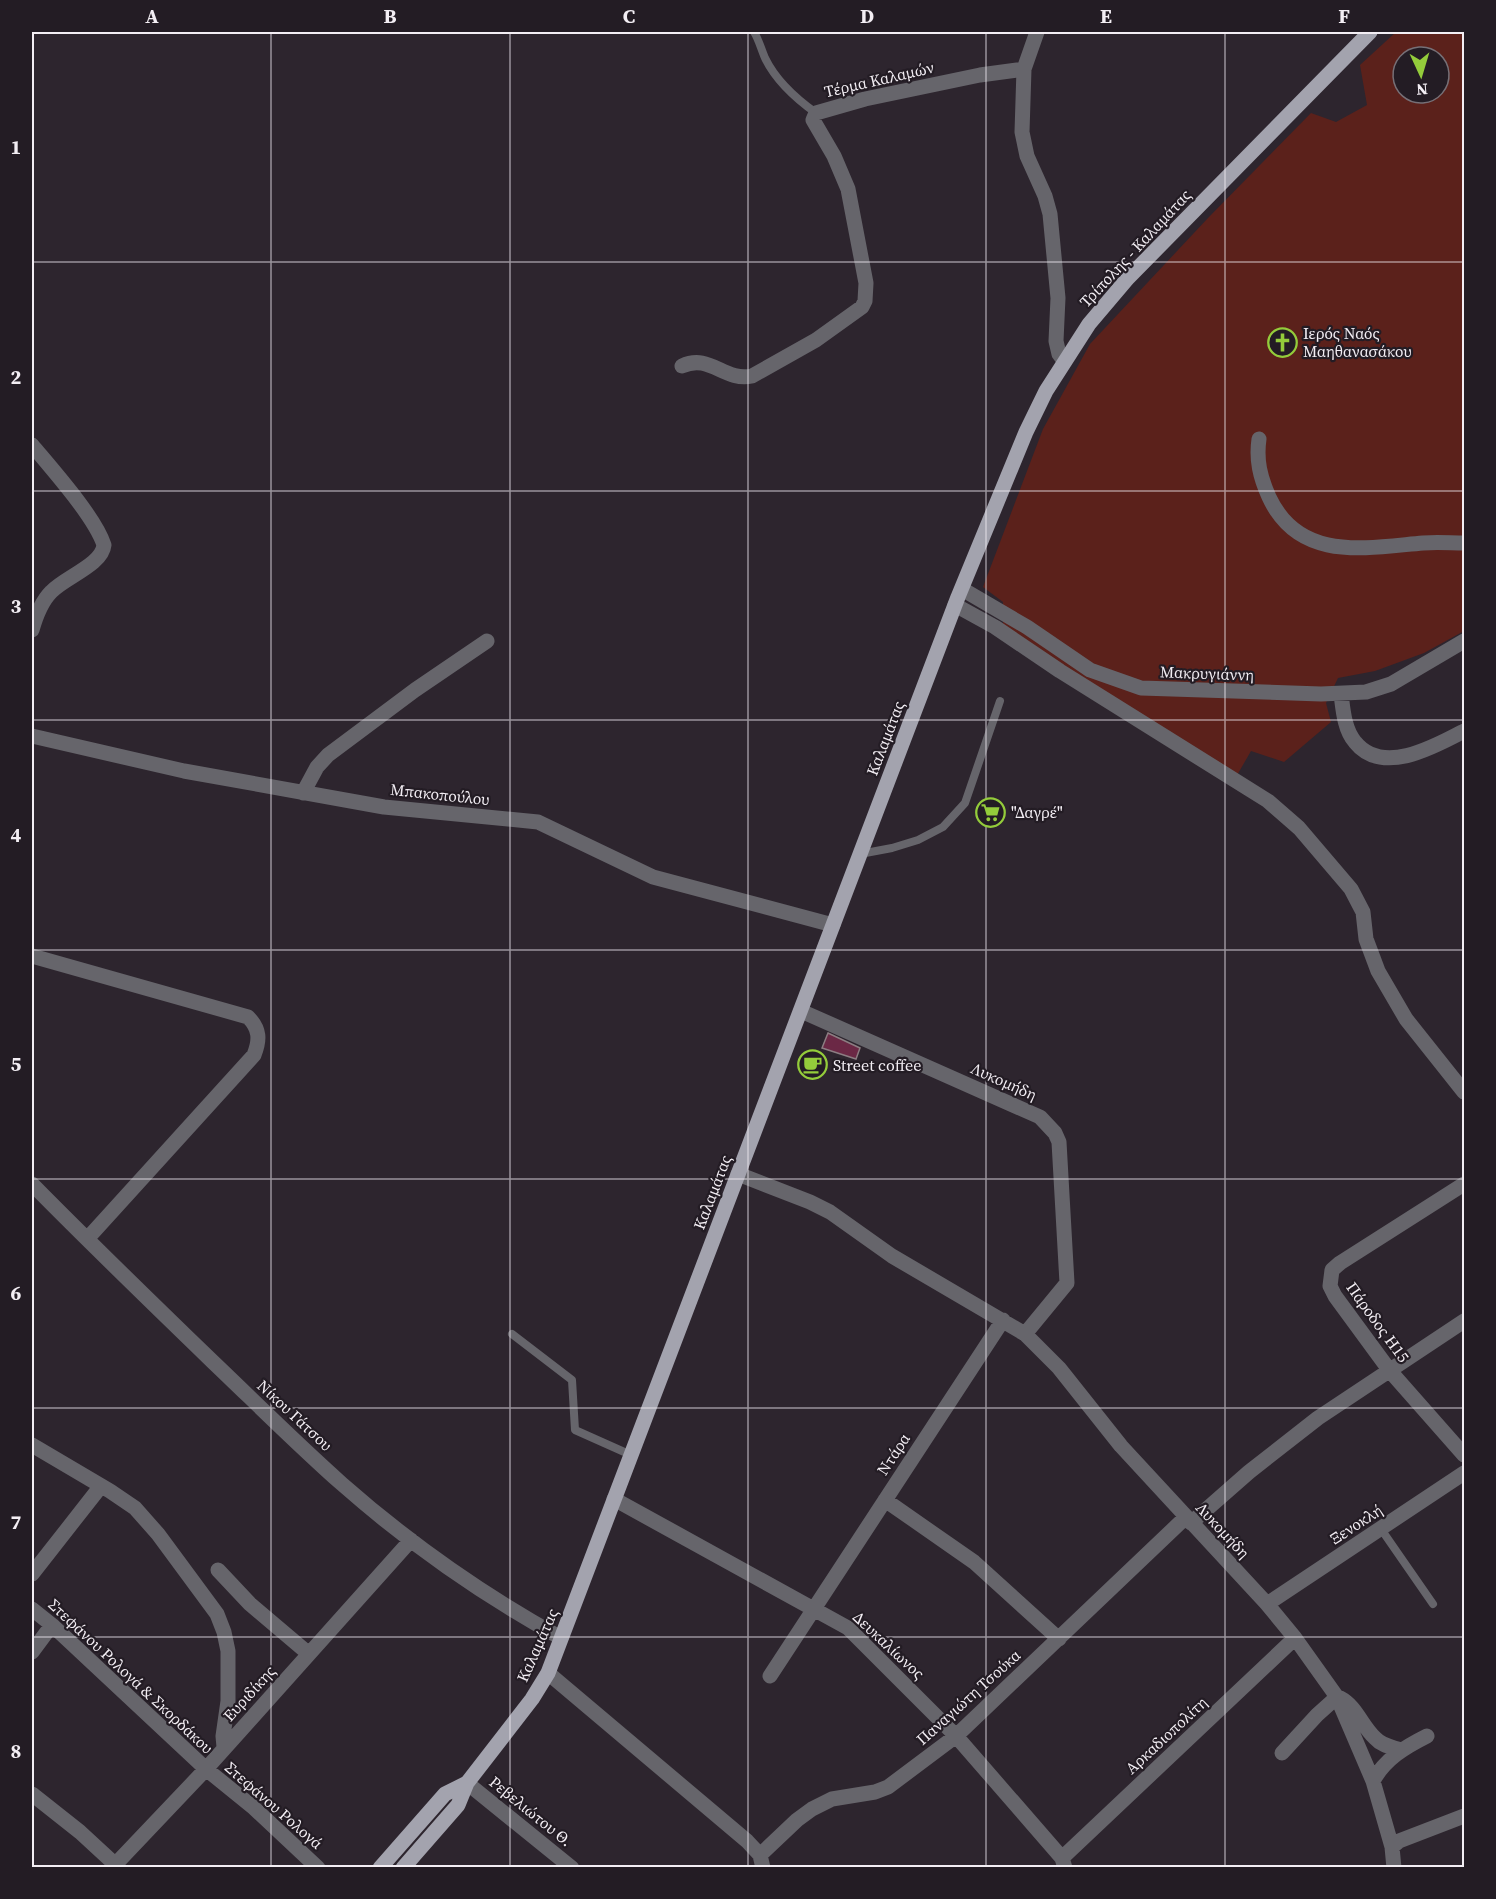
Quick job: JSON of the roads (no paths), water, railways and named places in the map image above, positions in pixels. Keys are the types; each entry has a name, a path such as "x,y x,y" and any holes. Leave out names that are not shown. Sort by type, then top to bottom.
{"main road":[{"name":"Τρίπολης - Καλαμάτας","path":"958,597 1009,470 1046,391 1089,324 1128,278 1370,32"},
{"name":"Καλαμάτας","path":"403,1868 458,1805 466,1783 532,1699 548,1673 958,597"},
{"name":"Καλαμάτας","path":"380,1868 445,1794 466,1783"}],"street":[{"path":"1037,32 1024,69 1022,132 1027,156 1045,196 1050,214 1058,298 1056,341 1059,354 1064,361"},
{"name":"Τέρμα Καλαμών","path":"682,366 688,363 704,362 735,377 752,376 816,340 862,307 865,301 866,283 848,189 834,156 813,120 816,113 865,99 980,75 1024,69"},
{"path":"1259,439 1256,455 1258,466 1272,504 1293,529 1307,537 1322,544 1357,549 1426,543 1464,543"},
{"path":"32,445 61,480 104,545 100,558 49,593 39,609 32,630"},
{"path":"958,597 995,627 1060,671 1268,801 1299,828 1351,889 1363,912 1366,939 1378,971 1406,1019 1464,1092"},
{"name":"Μακρυγιάννη","path":"958,597 1027,627 1090,669 1141,688 1243,693 1366,692 1391,684 1464,641"},
{"path":"303,793 317,766 328,755 415,690 487,641"},
{"path":"1341,694 1347,728 1354,741 1368,754 1392,757 1406,755 1438,745 1464,731"},
{"name":"Μπακοπούλου","path":"32,736 184,771 303,793 402,809 538,822 653,877 833,925"},
{"path":"32,956 248,1017 255,1024 258,1033 259,1044 254,1055 87,1239"},
{"name":"Λυκομήδη","path":"801,1011 1040,1117 1055,1133 1059,1142 1061,1163 1067,1283 1025,1334"},
{"name":"Λυκομήδη","path":"738,1174 830,1212 912,1268 1025,1334 1059,1368 1121,1446 1267,1604 1338,1697"},
{"name":"Νίκου Γάτσου","path":"32,1184 343,1485 411,1540 482,1591 561,1638"},
{"name":"Πάροδος Η15","path":"1464,1184 1332,1270 1330,1286 1390,1371 1464,1455"},
{"name":"Ντάρα","path":"770,1676 1004,1320"},
{"name":"Παναγιώτη Τσούκα","path":"761,1861 797,1820 812,1809 832,1799 875,1792 888,1787 957,1736 1188,1520 1317,1418 1464,1321"},
{"name":"Στεφάνου Ρολογά & Σκορδάκου","path":"32,1445 122,1499 147,1520 209,1602 221,1621 228,1652 228,1701 223,1736 224,1747"},
{"name":"Ξενοκλή","path":"1267,1604 1464,1473"},
{"path":"32,1574 101,1486"},
{"name":"Δευκαλίωνος","path":"614,1499 848,1628 957,1736 1063,1863"},
{"path":"885,1500 974,1562 1059,1639"},
{"name":"Ευριδίκης","path":"116,1866 411,1540"},
{"path":"218,1570 250,1604 309,1654"},
{"name":"Στεφάνου Ρολογά & Σκορδάκου","path":"32,1609 206,1769"},
{"path":"32,1652 52,1626"},
{"name":"Αρκαδιοπολίτη","path":"1063,1863 1295,1638"},
{"path":"548,1673 747,1841 761,1861"},
{"path":"1338,1697 1350,1703 1375,1739 1384,1745 1401,1750"},
{"path":"1282,1752 1317,1715 1338,1697"},
{"path":"1338,1697 1373,1781 1392,1847 1394,1868"},
{"path":"1373,1781 1379,1770 1401,1750 1426,1736"},
{"name":"Στεφάνου Ρολογά","path":"206,1769 254,1808 318,1868"},
{"name":"Ρεβελιώτου Θ.","path":"466,1783 572,1868"},
{"path":"32,1794 81,1832 116,1866"},
{"path":"1392,1847 1399,1841 1464,1816"}],"lane":[{"path":"754,32 775,74 804,105 816,113"},
{"path":"860,854 918,840 944,827 965,802 1000,701"},
{"path":"512,1334 572,1380 575,1430 631,1455"},
{"path":"1381,1529 1433,1604"}],"place":[{"name":"Ιερός Ναός Μαηθανασάκου","path":"1282,342"},
{"name":"\"Δαγρέ\"","path":"990,812"},
{"name":"Street coffee","path":"812,1065"}]}
